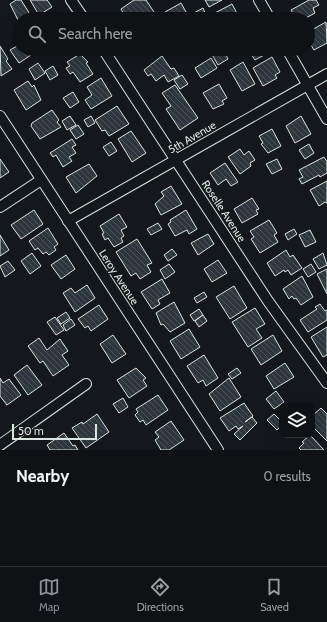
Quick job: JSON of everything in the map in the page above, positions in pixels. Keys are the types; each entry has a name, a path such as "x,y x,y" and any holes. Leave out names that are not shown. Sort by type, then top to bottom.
{"street":[{"path":"71,0 79,12"},
{"path":"259,0 266,12"},
{"name":"Roselle Avenue","path":"109,56 268,301 327,383"},
{"path":"291,56 327,119"},
{"name":"5th Avenue","path":"68,221 327,74"},
{"name":"Leroy Avenue","path":"0,116 218,450"},
{"path":"0,207 41,180"},
{"path":"0,445 86,384"}],"building":[{"path":"16,0 21,0 29,12 14,12 10,4"},
{"path":"30,0 47,0 52,7 44,12 37,12"},
{"path":"134,0 146,0 154,12 122,12 121,9"},
{"path":"205,0 222,0 209,7"},
{"path":"309,0 316,0 319,5 313,8 315,12 292,12 291,10"},
{"path":"181,3 186,12 165,12"},
{"path":"232,4 236,12 217,12"},
{"path":"203,8 205,12 196,12"},
{"path":"326,22 327,43 315,49 315,28"},
{"path":"0,46 8,59 6,61 12,69 1,76"},
{"path":"14,56 30,56 19,63"},
{"path":"77,56 82,56 88,62 86,63 93,74 80,82 73,72 70,74 66,68 70,66 67,62"},
{"path":"162,56 171,69 174,68 179,76 168,82 164,75 156,81 151,74 148,76 144,70"},
{"path":"213,56 226,56 228,59 218,65"},
{"path":"252,56 262,56 255,60"},
{"path":"272,57 280,72 275,75 277,78 263,86 253,68"},
{"path":"211,58 217,68 201,78 195,68"},
{"path":"243,62 255,84 242,91 230,70"},
{"path":"38,63 45,73 35,80 29,69"},
{"path":"53,66 58,75 50,80 45,71"},
{"path":"182,75 188,84 180,89 174,80"},
{"path":"101,78 112,96 91,109 85,100 92,95 87,87"},
{"path":"28,81 32,87 34,85 41,100 26,110 14,90"},
{"path":"219,84 227,98 222,101 224,104 213,109 203,93"},
{"path":"175,85 198,118 180,130 166,109 171,106 162,93"},
{"path":"73,92 79,102 70,108 63,98"},
{"path":"117,106 129,124 109,136 105,130 102,131 95,120"},
{"path":"52,110 59,120 57,122 61,127 40,139 31,126 32,123"},
{"path":"70,116 76,125 67,130 62,121"},
{"path":"91,116 95,123 88,127 84,120"},
{"path":"301,116 311,134 295,143 286,126"},
{"path":"78,125 84,134 76,139 70,130"},
{"path":"272,129 281,146 268,153 261,144 263,143 259,136"},
{"path":"131,131 146,153 132,162 118,139"},
{"path":"72,139 76,145 72,147 76,153 69,157 72,161 63,167 56,155 53,157 50,153"},
{"path":"111,142 117,151 109,156 103,147"},
{"path":"309,144 314,153 305,159 299,150"},
{"path":"240,149 244,155 249,151 255,160 250,163 251,166 240,174 228,157"},
{"path":"324,157 327,162 327,173 320,177 319,175 302,184 299,179 303,177 299,170"},
{"path":"0,159 9,172 0,178"},
{"path":"277,159 282,169 272,174 266,164"},
{"path":"225,163 238,182 231,186 226,179 218,185 210,173"},
{"path":"89,164 97,176 76,193 66,177"},
{"path":"327,181 327,203 325,202 319,206 310,190"},
{"path":"171,186 182,204 161,215 155,204 164,196 161,192"},
{"path":"252,198 259,209 256,210 258,214 242,223 234,209"},
{"path":"34,210 43,224 21,239 11,225"},
{"path":"186,210 197,229 189,234 187,230 175,236 168,224 171,222 170,220"},
{"path":"119,214 127,227 121,230 124,236 121,238 123,242 114,247 108,238 105,240 102,234 104,233 100,226"},
{"path":"269,220 277,233 274,235 278,242 260,253 251,239 254,237 250,231"},
{"path":"158,223 162,229 151,235 147,229"},
{"path":"48,228 58,244 54,247 56,250 49,255 46,252 43,254 38,248 35,250 29,241"},
{"path":"294,229 297,234 288,240 285,234"},
{"path":"310,230 316,242 305,247 299,235"},
{"path":"208,234 214,244 198,255 191,243"},
{"path":"0,235 9,250 0,256"},
{"path":"137,239 152,263 147,265 151,272 140,279 136,273 131,276 116,252"},
{"path":"172,249 177,255 168,261 164,255"},
{"path":"286,250 290,257 293,255 302,268 291,275 288,270 285,272 284,270 275,276 267,263"},
{"path":"32,253 41,266 30,274 21,261"},
{"path":"323,253 327,265 319,269 313,259"},
{"path":"66,255 75,269 61,279 51,265"},
{"path":"218,260 227,273 212,282 204,269"},
{"path":"8,261 15,270 5,277 0,266"},
{"path":"169,264 175,272 165,279 160,270"},
{"path":"311,264 316,272 308,277 303,269"},
{"path":"327,269 327,294 317,274"},
{"path":"302,276 313,297 301,305 296,298 294,299 292,296 289,299 283,289"},
{"path":"162,279 170,293 158,300 160,304 152,309 141,292"},
{"path":"87,285 95,298 75,312 63,293 71,288 75,293"},
{"path":"234,286 247,308 230,319 216,297"},
{"path":"204,292 207,297 197,303 194,298"},
{"path":"174,302 185,323 170,332 163,324 161,325 156,313"},
{"path":"320,304 325,311 327,310 327,320 308,332 300,320 317,309 315,307"},
{"path":"99,305 108,319 91,331 88,326 85,328 78,319"},
{"path":"255,308 265,324 256,329 262,338 248,347 232,322"},
{"path":"199,309 203,315 194,321 190,315"},
{"path":"66,312 70,318 61,324 57,318"},
{"path":"203,315 207,321 199,327 195,321"},
{"path":"55,317 64,330 56,335 47,322"},
{"path":"71,319 75,325 66,331 63,325"},
{"path":"327,327 327,355 323,357 311,337"},
{"path":"189,329 200,347 181,359 170,341"},
{"path":"113,335 126,354 112,363 100,344"},
{"path":"273,335 282,351 261,365 251,349"},
{"path":"39,338 47,350 60,339 68,351 62,355 69,365 53,376 43,361 40,363 28,346"},
{"path":"204,355 218,378 206,386 203,380 198,383 187,366"},
{"path":"285,363 294,377 274,389 266,376"},
{"path":"27,365 42,385 28,395 14,375"},
{"path":"136,368 146,378 143,380 147,386 129,398 117,380"},
{"path":"237,368 241,373 232,379 228,374"},
{"path":"0,378 3,383 9,379 21,395 7,405 0,396"},
{"path":"229,378 241,397 220,411 209,394"},
{"path":"276,391 284,402 279,402 279,406 274,409 266,399"},
{"path":"158,395 168,410 146,425 143,420 140,422 135,415 138,412 136,409"},
{"path":"123,398 128,407 119,413 113,404"},
{"path":"244,403 253,416 245,422 252,417 257,423 240,440 234,434 243,426 238,429 236,426 229,431 220,418"},
{"path":"321,408 327,414 327,441 315,429 315,413"},
{"path":"97,414 109,432 86,448 72,428 82,422 83,424"},
{"path":"274,414 279,419 279,428 277,430 267,420"},
{"path":"171,421 184,440 169,450 161,450 155,440 159,437 155,432"},
{"path":"64,433 73,446 75,445 78,450 50,450 47,445"},
{"path":"307,438 313,438 324,450 301,450 299,448 304,443 302,442"}]}
